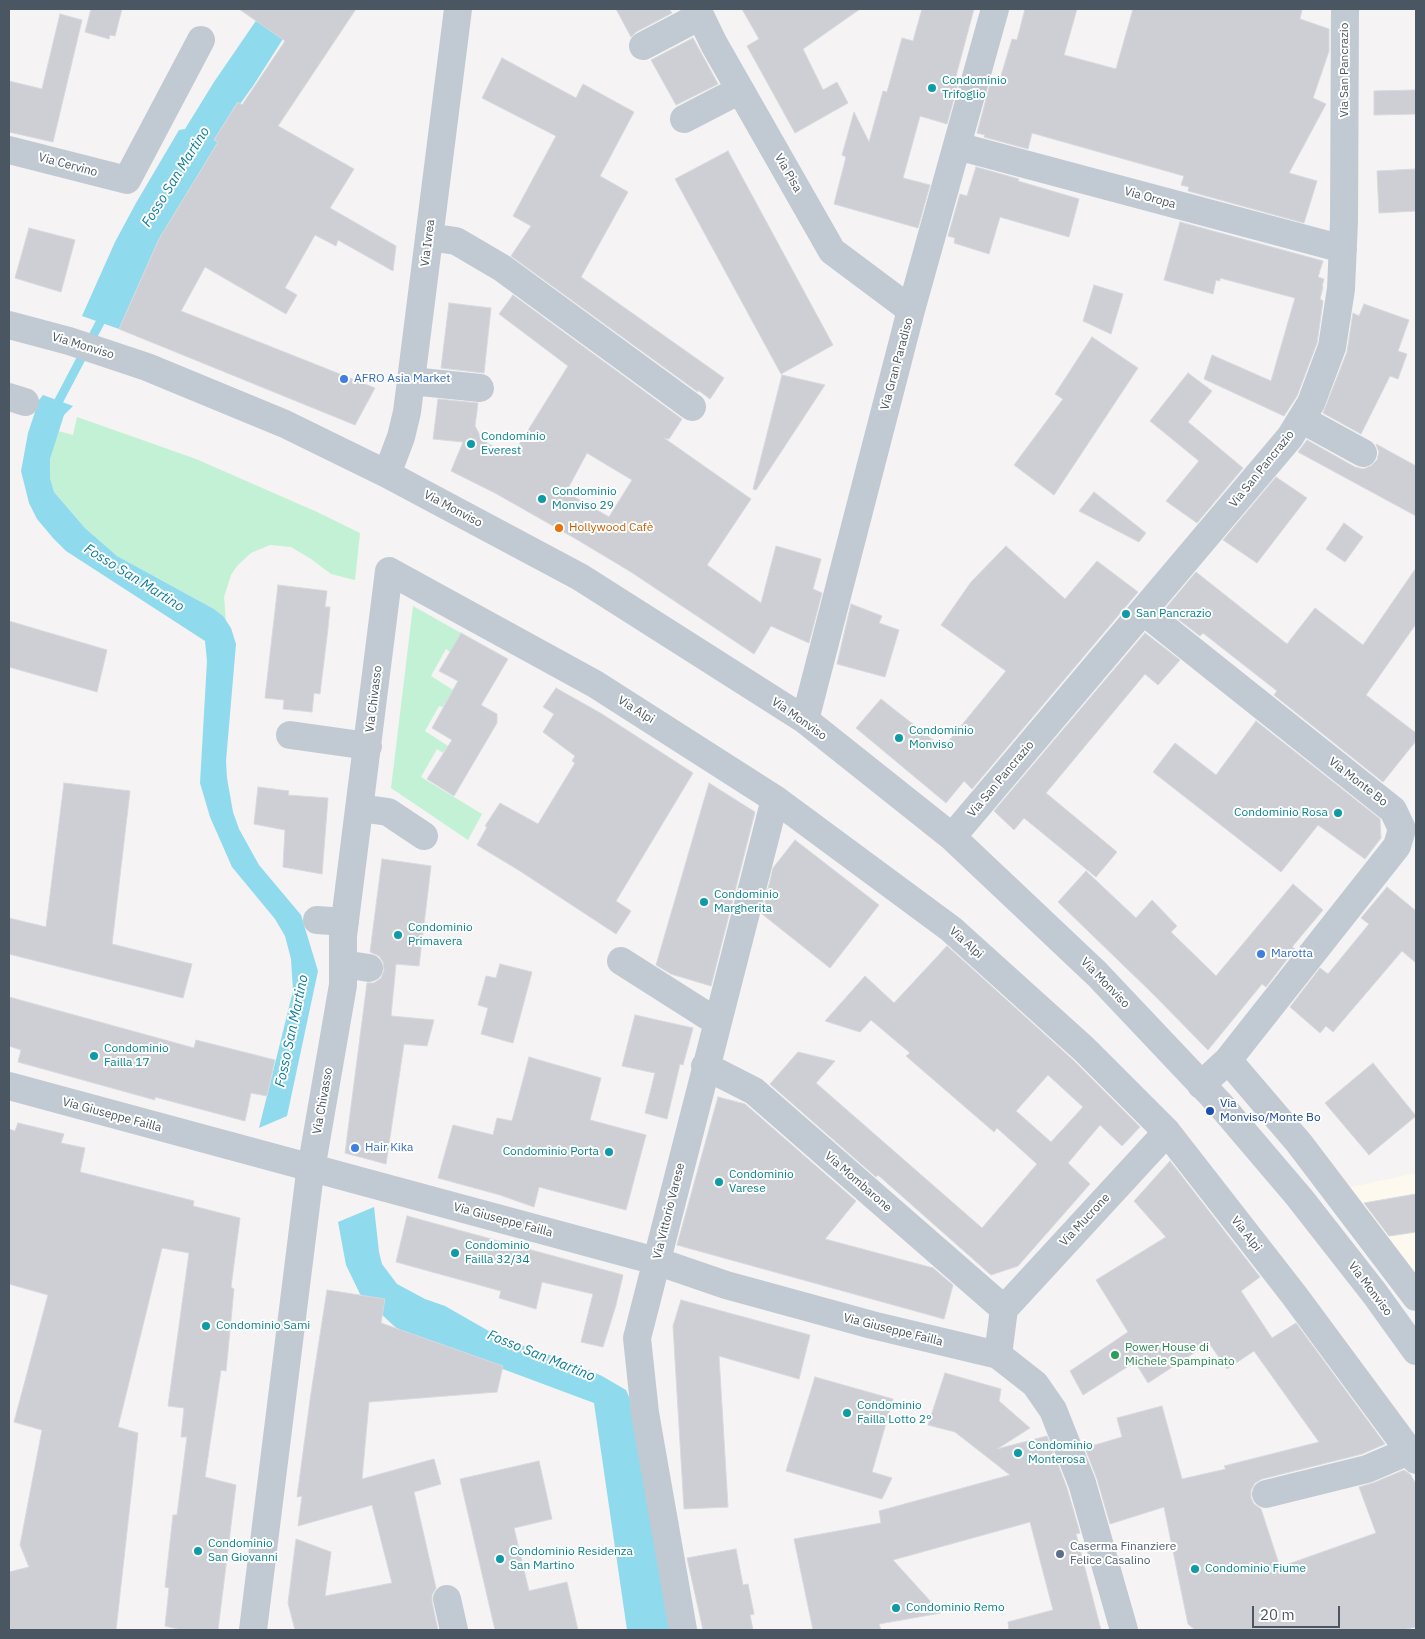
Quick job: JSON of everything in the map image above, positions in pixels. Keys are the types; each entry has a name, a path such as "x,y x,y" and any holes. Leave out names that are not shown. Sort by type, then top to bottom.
{"street":[{"name":"Via Ivrea","path":"387,474 407,412 458,9"},
{"name":"Via Gran Paradiso","path":"805,720 911,310 995,9"},
{"name":"Via San Pancrazio","path":"952,837 1290,437 1312,403 1332,347 1342,289 1345,9"},
{"path":"643,46 698,12"},
{"name":"Via Pisa","path":"698,12 714,44 832,251 911,310"},
{"name":"Via Cervino","path":"9,150 127,180 201,40"},
{"path":"684,119 740,90"},
{"name":"Via Oropa","path":"957,146 1343,249"},
{"path":"429,237 456,241 502,268 692,407"},
{"name":"Via Monviso","path":"9,325 69,341 146,367 285,424 387,474 580,577 805,720 952,837 1097,974 1219,1103 1299,1197 1375,1294 1416,1351"},
{"path":"411,381 480,388"},
{"path":"1301,419 1362,453"},
{"name":"Via Chivasso","path":"253,1630 311,1169 355,973 343,936 389,571"},
{"name":"Via Alpi","path":"389,571 595,684 775,798 951,928 1084,1049 1167,1132 1294,1295 1413,1456"},
{"name":"Via Monte Bo","path":"1143,611 1393,810 1402,829 1397,846 1228,1060 1201,1085"},
{"path":"290,735 368,746"},
{"name":"Via Vittorio Varese","path":"684,1630 645,1413 637,1338 775,798"},
{"path":"360,808 388,812 424,836"},
{"path":"317,920 345,922"},
{"path":"621,961 717,1022"},
{"path":"1228,1060 1299,1143 1416,1297"},
{"name":"Via Mombarone","path":"706,1066 754,1092 1004,1309"},
{"name":"Via Giuseppe Failla","path":"9,1086 656,1261 726,1285 846,1318 998,1355"},
{"name":"Via Mucrone","path":"1004,1309 1167,1132"},
{"path":"1004,1309 998,1355 1035,1384 1053,1410 1082,1483 1124,1630"},
{"path":"1266,1494 1413,1456"},
{"path":"447,1599 454,1630"}],"shaded area":[{"path":"1416,1173 1416,1273 1347,1188"}],"green space":[{"path":"77,417 196,459 360,533 355,580 331,574 291,547 270,545 251,553 237,566 231,575 224,597 226,621 214,609 117,556 85,528 54,492 50,478 50,459 54,443 58,431 73,435"},
{"path":"413,606 461,633 450,652 446,649 431,676 453,690 443,707 439,706 425,731 448,746 443,753 437,749 421,777 482,814 468,840 391,788"}],"water":[{"path":"264,9 302,9 253,86 240,104 237,103 214,140 218,142 158,241 119,329 82,316 115,242 179,130 185,129 214,82"},
{"path":"43,395 73,406 64,415 50,459 50,478 54,492 85,528 117,556 214,609 223,616 231,628 236,644 226,761 233,812 239,829 259,865 301,915 318,971 287,1116 259,1128 293,991 291,959 285,936 275,919 232,867 210,817 200,783 207,661 205,641 66,551 37,519 29,503 21,471 28,433 39,400"},
{"path":"374,1207 382,1264 397,1284 425,1299 445,1306 501,1338 578,1365 626,1390 630,1399 671,1630 627,1630 594,1403 401,1331 394,1326 360,1294 346,1265 338,1222"}],"building":[{"path":"91,9 122,9 115,36 110,35 109,39 85,32"},
{"path":"239,9 356,9 278,126 354,169 330,208 396,246 393,271 338,240 336,246 315,235 285,288 297,295 286,314 205,267 181,311 375,388 355,425 119,329 159,239 218,142 214,140 238,102 242,105 285,41"},
{"path":"616,9 669,9 672,13 636,32 631,37"},
{"path":"742,9 860,9 803,49 823,90 837,82 848,103 795,133 747,46 759,39"},
{"path":"922,9 974,9 956,76 960,77 947,124 920,116 903,178 930,185 918,228 834,204 846,157 842,155 854,112 869,142 883,91 887,92 902,38 913,41"},
{"path":"1025,9 1077,9 1064,55 1116,69 1133,9 1302,9 1300,19 1329,29 1329,51 1313,98 1326,104 1289,173 1317,181 1304,223 1188,191 1189,187 1181,185 1184,176 1032,133 1028,149 984,137 985,135 977,133 990,84 998,86 1012,39 1017,40"},
{"path":"60,14 82,20 53,142 9,132 9,81 42,89"},
{"path":"693,38 718,84 676,105 651,60"},
{"path":"502,58 576,98 583,84 634,112 600,176 628,192 581,277 724,378 710,399 511,256 531,226 513,216 556,136 482,98"},
{"path":"1416,90 1416,114 1374,115 1374,91"},
{"path":"728,151 833,345 781,374 675,179"},
{"path":"976,167 1079,199 1069,237 1000,217 989,254 954,243 955,238 948,236 960,194 967,196"},
{"path":"1416,169 1416,211 1379,213 1377,171"},
{"path":"1180,222 1323,261 1318,277 1324,279 1320,299 1323,301 1317,343 1297,396 1284,416 1204,379 1212,355 1271,381 1295,298 1220,278 1220,281 1216,280 1213,294 1164,280"},
{"path":"29,228 75,240 61,292 15,278"},
{"path":"1094,285 1123,294 1111,334 1083,321"},
{"path":"513,295 682,419 669,439 664,438 751,499 707,565 761,603 776,546 821,559 813,589 822,593 809,643 771,626 754,654 631,572 495,493 451,471 463,442 433,439 438,399 478,403 475,426 483,441 512,456 568,366 499,314","holes":["587,453 632,480 609,517 566,492"]},
{"path":"449,303 491,308 484,373 441,368"},
{"path":"1364,304 1409,320 1398,351 1407,354 1398,379 1390,376 1361,434 1323,413 1347,352 1353,313 1359,316"},
{"path":"1092,337 1138,368 1054,495 1014,465 1063,399 1055,394"},
{"path":"1188,373 1212,391 1188,422 1243,468 1197,523 1166,501 1199,461 1150,421"},
{"path":"782,375 825,385 756,490 753,489"},
{"path":"1307,440 1355,467 1363,469 1371,466 1377,460 1379,452 1376,444 1416,466 1416,516 1298,452"},
{"path":"1276,477 1307,498 1257,563 1223,540"},
{"path":"1094,492 1146,533 1139,542 1079,511"},
{"path":"1344,523 1363,537 1345,562 1326,549"},
{"path":"1006,546 1065,599 1097,561 1138,592 972,789 964,781 946,803 856,728 881,699 943,748 1006,671 941,625 971,582"},
{"path":"1416,568 1416,624 1366,695 1416,733 1416,741 1383,782 1274,695 1277,691 1203,633 1200,636 1165,609 1196,572 1287,644 1315,608 1363,645"},
{"path":"278,585 327,591 325,607 330,607 320,694 314,693 312,712 283,709 284,700 265,698"},
{"path":"851,604 882,616 879,623 899,630 885,677 837,664"},
{"path":"9,621 107,650 97,692 9,667"},
{"path":"461,633 508,659 481,705 497,714 497,723 454,796 427,779 452,740 432,728 458,681 439,671"},
{"path":"1145,633 1180,660 1158,685 1145,674 1046,793 1117,852 1096,877 1024,818 1014,830 994,811"},
{"path":"556,688 602,714 693,773 616,901 631,911 616,934 477,845 487,827 485,826 500,803 538,824 575,763 572,761 575,756 543,732 554,714 543,707"},
{"path":"1256,721 1380,819 1381,838 1365,859 1318,825 1281,872 1153,772 1175,743 1216,775"},
{"path":"64,783 130,791 112,944 192,964 183,998 9,954 9,918 46,927"},
{"name":"Condominio Margherita","path":"709,783 755,812 711,986 671,974 656,965"},
{"path":"258,787 289,791 288,795 328,798 322,874 283,867 285,830 254,824"},
{"path":"795,840 879,905 830,968 762,914 773,868"},
{"path":"382,859 431,866 419,966 396,964 391,1016 434,1020 427,1046 404,1044 386,1164 345,1153 367,983 374,983 381,978 384,970 383,962 379,956 370,952"},
{"path":"1086,871 1136,918 1152,900 1177,926 1171,932 1216,976 1293,884 1323,910 1292,947 1295,949 1266,987 1262,984 1208,1050 1058,902"},
{"path":"1387,887 1416,911 1416,963 1402,951 1333,1032 1326,1026 1320,1033 1290,1007 1320,968 1328,974 1369,924 1361,918"},
{"path":"947,946 1073,1060 1140,1127 1122,1146 1100,1125 1068,1163 1090,1184 1018,1266 991,1275 878,1175 876,1177 770,1084 798,1052 835,1061 816,1083 982,1228 1037,1164 997,1128 994,1132 906,1056 910,1053 871,1020 860,1032 825,1021 865,976 894,1003","holes":["1048,1075 1083,1107 1051,1142 1016,1111"]},
{"path":"500,964 532,972 513,1043 481,1034 488,1008 478,1005 486,976 496,978"},
{"path":"9,997 194,1048 196,1040 275,1060 267,1096 251,1093 245,1121 155,1097 155,1100 18,1062 21,1050 9,1046"},
{"path":"635,1015 693,1028 683,1065 680,1064 667,1119 645,1113 655,1073 622,1066"},
{"path":"529,1057 601,1078 590,1120 646,1135 626,1210 539,1187 534,1207 500,1195 438,1178 453,1125 493,1135 497,1118 512,1121"},
{"path":"1373,1063 1416,1116 1369,1155 1325,1103"},
{"path":"718,1097 745,1104 856,1201 825,1239 933,1268 953,1285 944,1319 677,1245"},
{"path":"18,1123 64,1134 61,1143 85,1148 80,1172 194,1201 193,1206 240,1218 231,1287 234,1289 226,1371 221,1370 205,1477 236,1485 218,1630 182,1630 165,1626 169,1588 165,1587 173,1515 177,1515 187,1437 181,1437 184,1408 168,1406 189,1253 162,1248 118,1427 138,1433 116,1630 9,1630 9,1572 29,1567 20,1545 42,1430 14,1422 48,1295 9,1284 9,1129 15,1131"},
{"path":"1170,1161 1260,1277 1241,1291 1272,1338 1296,1323 1385,1444 1362,1454 1262,1479 1255,1483 1251,1490 1251,1498 1254,1504 1261,1509 1280,1567 1376,1533 1359,1487 1404,1470 1410,1474 1416,1484 1416,1627 1401,1630 1195,1630 1188,1624 1164,1507 1110,1524 1097,1479 1085,1448 1122,1437 1117,1418 1162,1406 1182,1479 1226,1469 1224,1466 1319,1442 1254,1351 1227,1369 1209,1343 1148,1383 1135,1362 1083,1395 1070,1371 1128,1332 1096,1280 1166,1237 1134,1201"},
{"path":"1416,1194 1416,1232 1389,1236 1364,1203"},
{"path":"407,1216 623,1275 603,1347 581,1342 593,1294 542,1282 536,1309 499,1298 501,1291 396,1262"},
{"path":"327,1290 385,1299 381,1323 503,1366 497,1392 369,1402 362,1479 434,1459 441,1484 414,1492 436,1588 432,1595 432,1602 438,1630 295,1630 288,1603 296,1539 331,1552 325,1596 392,1583 372,1505 298,1526 302,1496 297,1497"},
{"path":"681,1300 810,1335 799,1379 719,1356 728,1507 684,1509 673,1326"},
{"path":"945,1373 1001,1389 999,1401 1030,1428 997,1449 1047,1436 1067,1488 1080,1533 1076,1534 1101,1630 1009,1630 1008,1622 1053,1610 1030,1522 893,1560 941,1613 879,1624 881,1630 813,1630 794,1539 881,1523 879,1511 1010,1475 955,1432 928,1425"},
{"path":"815,1377 893,1399 872,1472 892,1478 882,1499 786,1471"},
{"name":"Condominio Residenza San Martino","path":"539,1461 552,1519 514,1528 529,1591 567,1582 578,1630 495,1630 460,1479"},
{"path":"736,1549 743,1585 748,1584 754,1614 750,1615 753,1630 703,1630 687,1558"}],"waterway":[{"name":"Fosso San Martino","path":"54,410 105,313"}],"place":[{"name":"Condominio Trifoglio","path":"932,88"},
{"name":"AFRO Asia Market","path":"344,379"},
{"name":"Condominio Everest","path":"471,444"},
{"name":"Condominio Monviso 29","path":"542,499"},
{"name":"Hollywood Cafè","path":"559,528"},
{"name":"San Pancrazio","path":"1126,614"},
{"name":"Condominio Monviso","path":"899,738"},
{"name":"Condominio Rosa","path":"1338,813"},
{"name":"Condominio Margherita","path":"704,902"},
{"name":"Condominio Primavera","path":"398,935"},
{"name":"Marotta","path":"1261,954"},
{"name":"Condominio Failla 17","path":"94,1056"},
{"name":"Via Monviso/Monte Bo","path":"1210,1111"},
{"name":"Hair Kika","path":"355,1148"},
{"name":"Condominio Porta","path":"609,1152"},
{"name":"Condominio Varese","path":"719,1182"},
{"name":"Condominio Failla 32/34","path":"455,1253"},
{"name":"Condominio Sami","path":"206,1326"},
{"name":"Power House di Michele Spampinato","path":"1115,1355"},
{"name":"Condominio Failla Lotto 2°","path":"847,1413"},
{"name":"Condominio Monterosa","path":"1018,1453"},
{"name":"Condominio San Giovanni","path":"198,1551"},
{"name":"Caserma Finanziere Felice Casalino","path":"1060,1554"},
{"name":"Condominio Residenza San Martino","path":"500,1559"},
{"name":"Condominio Fiume","path":"1195,1569"},
{"name":"Condominio Remo","path":"896,1608"}]}
